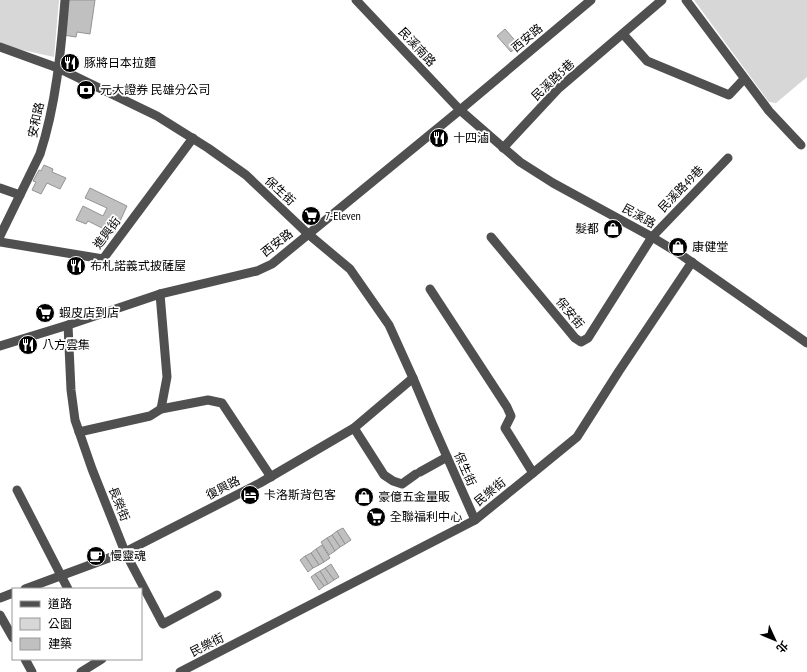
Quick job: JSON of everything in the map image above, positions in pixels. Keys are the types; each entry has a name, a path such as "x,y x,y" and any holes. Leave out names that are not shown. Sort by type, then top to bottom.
{"street":[{"name":"安和路","path":"0,236 40,154 44,141 58,68 65,0"},
{"name":"民溪南路","path":"356,0 460,110"},
{"name":"西安路","path":"0,346 160,294 257,271 272,264 460,110 591,0"},
{"name":"民溪路5巷","path":"503,148 559,88 662,0"},
{"path":"686,0 769,111 801,145"},
{"path":"623,34 647,61 729,94 744,79"},
{"name":"保生街","path":"0,47 58,68 157,116 193,138 246,176 307,234 350,269 389,326 475,520"},
{"name":"民溪路","path":"460,110 520,162 652,237 692,262 807,343"},
{"name":"進興街","path":"0,242 103,259 193,138"},
{"name":"民溪路49巷","path":"652,237 728,158"},
{"path":"0,188 20,195"},
{"name":"保安街","path":"491,236 575,338 581,342 588,338 652,237"},
{"name":"民樂街","path":"180,672 475,520 577,437 692,262"},
{"path":"430,289 507,407 510,416 506,428 533,473"},
{"path":"160,294 167,377 161,409"},
{"name":"長榮街","path":"68,325 71,390 75,420 92,470 125,552 163,624 217,595"},
{"name":"復興路","path":"28,588 125,552 271,477 354,428 413,378"},
{"path":"79,432 150,416 161,409 208,400 222,403 271,477"},
{"path":"354,428 384,475 392,481 402,484 446,457"},
{"path":"17,490 67,588"},
{"path":"0,598 12,593"},
{"path":"0,615 12,636"},
{"path":"26,660 32,672"},
{"path":"81,672 100,660"}],"green space":[{"path":"0,0 59,0 54,57 0,45"},
{"path":"694,0 807,0 807,77 776,103 769,102"}],"building":[{"path":"69,0 95,0 90,34 77,32 76,37 63,35"},
{"path":"505,29 519,45 511,52 497,36"},
{"path":"44,165 53,169 52,172 66,178 60,189 47,183 41,194 32,190 36,182 33,181 39,170 41,171"},
{"path":"90,188 127,206 114,234 88,221 86,224 76,220 83,206 103,216 107,208 85,198"},
{"path":"343,528 351,540 345,544 337,531"},
{"path":"337,531 345,544 340,547 332,535"},
{"path":"332,535 340,547 335,551 327,538"},
{"path":"327,538 335,551 329,555 321,542"},
{"path":"322,545 330,558 324,562 316,549"},
{"path":"316,549 324,562 319,565 311,553"},
{"path":"311,553 319,565 313,568 305,556"},
{"path":"305,556 313,568 308,572 300,560"},
{"path":"331,564 339,577 334,580 325,568"},
{"path":"325,568 334,580 328,584 320,571"},
{"path":"320,571 328,584 324,586 315,574"},
{"path":"315,574 324,586 319,590 311,577"}],"place":[{"name":"豚將日本拉麵","path":"70,63"},
{"name":"元大證券 民雄分公司","path":"86,90"},
{"name":"十四滷","path":"439,138"},
{"name":"7-Eleven","path":"311,216"},
{"name":"髮都","path":"613,229"},
{"name":"康健堂","path":"678,247"},
{"name":"布札諾義式披薩屋","path":"76,266"},
{"name":"蝦皮店到店","path":"45,313"},
{"name":"八方雲集","path":"28,345"},
{"name":"卡洛斯背包客","path":"250,495"},
{"name":"豪億五金量販","path":"364,497"},
{"name":"全聯福利中心","path":"376,517"},
{"name":"慢靈魂","path":"96,556"}]}
